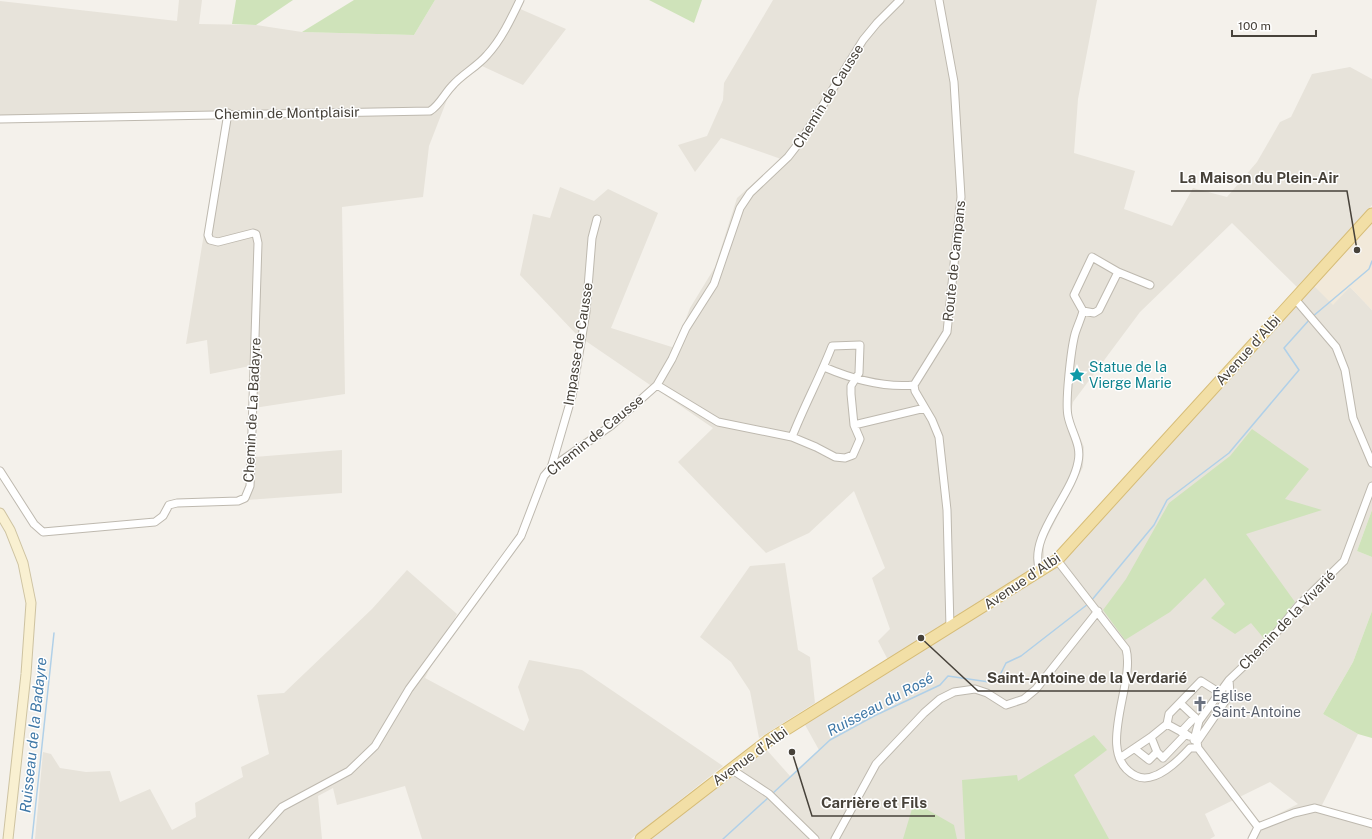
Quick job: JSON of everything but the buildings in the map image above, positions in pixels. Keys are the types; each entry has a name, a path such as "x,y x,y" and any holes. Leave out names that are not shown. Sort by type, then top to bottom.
{"main road":[{"name":"Avenue d'Albi","path":"641,839 769,740 805,716 950,628 1057,560 1372,214"},
{"path":"0,513 10,530 23,563 31,603 26,674 8,839"}],"street":[{"name":"Chemin de Montplaisir","path":"0,119 228,113 430,110 438,104 443,95 454,83 486,56 498,42 520,0"},
{"name":"Chemin de Causse","path":"253,839 282,807 349,771 375,746 409,689 521,536 544,476 551,468 612,425 657,385 672,359 686,328 714,284 740,208 750,194 788,158 802,139 863,40 877,22 900,0"},
{"name":"Route de Campans","path":"914,385 947,332 961,197 954,82 939,0"},
{"name":"Chemin de La Badayre","path":"0,470 34,524 43,532 156,522 163,516 169,505 238,501 245,498 250,486 251,469 258,243 256,234 253,233 218,242 210,240 208,235 228,113"},
{"name":"Impasse de Causse","path":"551,468 572,396 586,312 592,238 597,218"},
{"path":"1040,571 1037,562 1039,545 1073,477 1078,463 1078,444 1068,416 1067,400 1075,334 1083,311 1074,295 1092,257 1118,272 1150,285"},
{"path":"1083,311 1094,313 1099,310 1118,272"},
{"path":"1294,299 1312,317 1336,346 1345,370 1353,418 1372,463"},
{"path":"657,385 718,422 792,437 816,447 834,457 845,458 853,455 859,444 859,434 854,425 851,386 859,373 860,345 832,346 824,367 803,408 792,437"},
{"path":"824,367 855,380 884,384 914,385 915,391 939,437 947,510 950,628"},
{"path":"854,425 925,408"},
{"name":"Chemin de la Vivarié","path":"1196,744 1230,694 1229,680 1267,644 1298,606 1344,561 1372,486"},
{"path":"1057,560 1124,645 1128,656 1117,732 1120,758 1124,767 1132,774 1141,778 1148,778 1173,766 1190,748 1196,744"},
{"path":"835,839 872,770 924,713 948,695 966,690 981,690 1006,705 1024,699 1036,689 1098,611"},
{"path":"1151,737 1157,752 1163,758 1220,693 1229,680"},
{"path":"1120,758 1135,749 1167,724 1170,714 1200,681 1220,693"},
{"path":"1180,703 1197,719 1196,744"},
{"path":"1167,724 1184,733 1196,744 1258,827"},
{"path":"1135,749 1149,760 1157,752"},
{"path":"731,769 770,795 815,839"},
{"path":"1252,839 1258,827 1294,813 1315,808 1372,824"}],"shaded area":[{"path":"179,0 202,0 199,24 256,25 302,32 414,35 435,0 522,0 518,8 566,29 523,85 482,66 450,92 429,146 423,197 342,207 345,394 254,408 250,366 210,374 207,340 186,344 223,117 0,123 0,1 177,21"},
{"path":"773,0 1097,0 1078,99 1074,153 1135,171 1124,209 1172,226 1193,188 1227,197 1257,162 1280,122 1291,117 1312,74 1350,67 1372,79 1372,205 1298,288 1232,223 1140,312 1073,402 1071,411 1073,421 1084,447 1083,467 1044,543 1044,564 888,660 878,641 890,629 872,578 885,568 854,491 809,533 766,553 678,462 713,428 577,335 520,275 533,214 550,218 560,187 594,201 608,189 658,213 611,328 675,348 690,308 715,267 737,198 781,159 721,138 695,172 678,145 707,136 723,100 724,83"},
{"path":"1372,218 1372,310 1350,287 1333,305 1311,283"},
{"path":"1311,283 1350,287 1372,310 1372,510 1357,551 1372,557 1372,611 1353,662 1323,714 1358,734 1321,807 1372,822 1372,839 1256,839 1266,820 1298,804 1270,782 1205,814 1215,836 1210,839 649,839 766,749 790,776 819,750 804,723 1063,561 1077,548"},
{"path":"342,450 342,493 247,500 253,457"},
{"path":"785,563 798,650 810,657 815,703 759,738 750,691 731,662 700,637 750,566"},
{"path":"407,570 457,614 425,678 524,731 529,720 518,687 529,660 582,670 723,766 631,839 422,839 405,786 337,805 333,788 318,796 322,839 35,839 43,752 51,754 60,768 86,772 110,771 120,802 150,789 172,830 196,817 195,803 243,777 241,767 269,754 257,695 284,693 372,609"}],"green space":[{"path":"236,0 293,0 256,25 232,24"},
{"path":"354,0 435,0 414,35 302,32"},
{"path":"649,0 702,0 694,23"},
{"path":"1252,429 1309,469 1285,499 1322,510 1246,534 1295,602 1266,641 1251,623 1235,634 1211,618 1225,604 1205,578 1170,612 1125,640 1103,610 1126,579 1169,503 1230,456"},
{"path":"1372,510 1372,557 1357,551"},
{"path":"1372,611 1372,738 1358,734 1323,714 1353,662"},
{"path":"1094,735 1107,750 1074,775 1109,839 965,839 962,780 1017,775 1018,781"},
{"path":"914,802 954,825 957,839 903,839"}],"waterway":[{"name":"Ruisseau du Rosé","path":"1312,317 1369,269 1372,261"},
{"name":"Ruisseau du Rosé","path":"1091,601 1154,525 1167,500 1229,453 1299,370 1284,348 1310,319"},
{"name":"Ruisseau du Rosé","path":"772,794 830,740 874,716 940,685 948,676 989,682 1000,675 1006,663 1021,656 1088,604"},
{"name":"Ruisseau de la Badayre","path":"32,839 54,633"},
{"name":"Ruisseau du Rosé","path":"723,839 769,797"}],"place":[{"name":"La Maison du Plein-Air","path":"1357,250"},
{"name":"Statue de la Vierge Marie","path":"1077,375"},
{"name":"Saint-Antoine de la Verdarié","path":"921,638"},
{"name":"Église Saint-Antoine","path":"1200,704"},
{"name":"Carrière et Fils","path":"792,752"}]}
